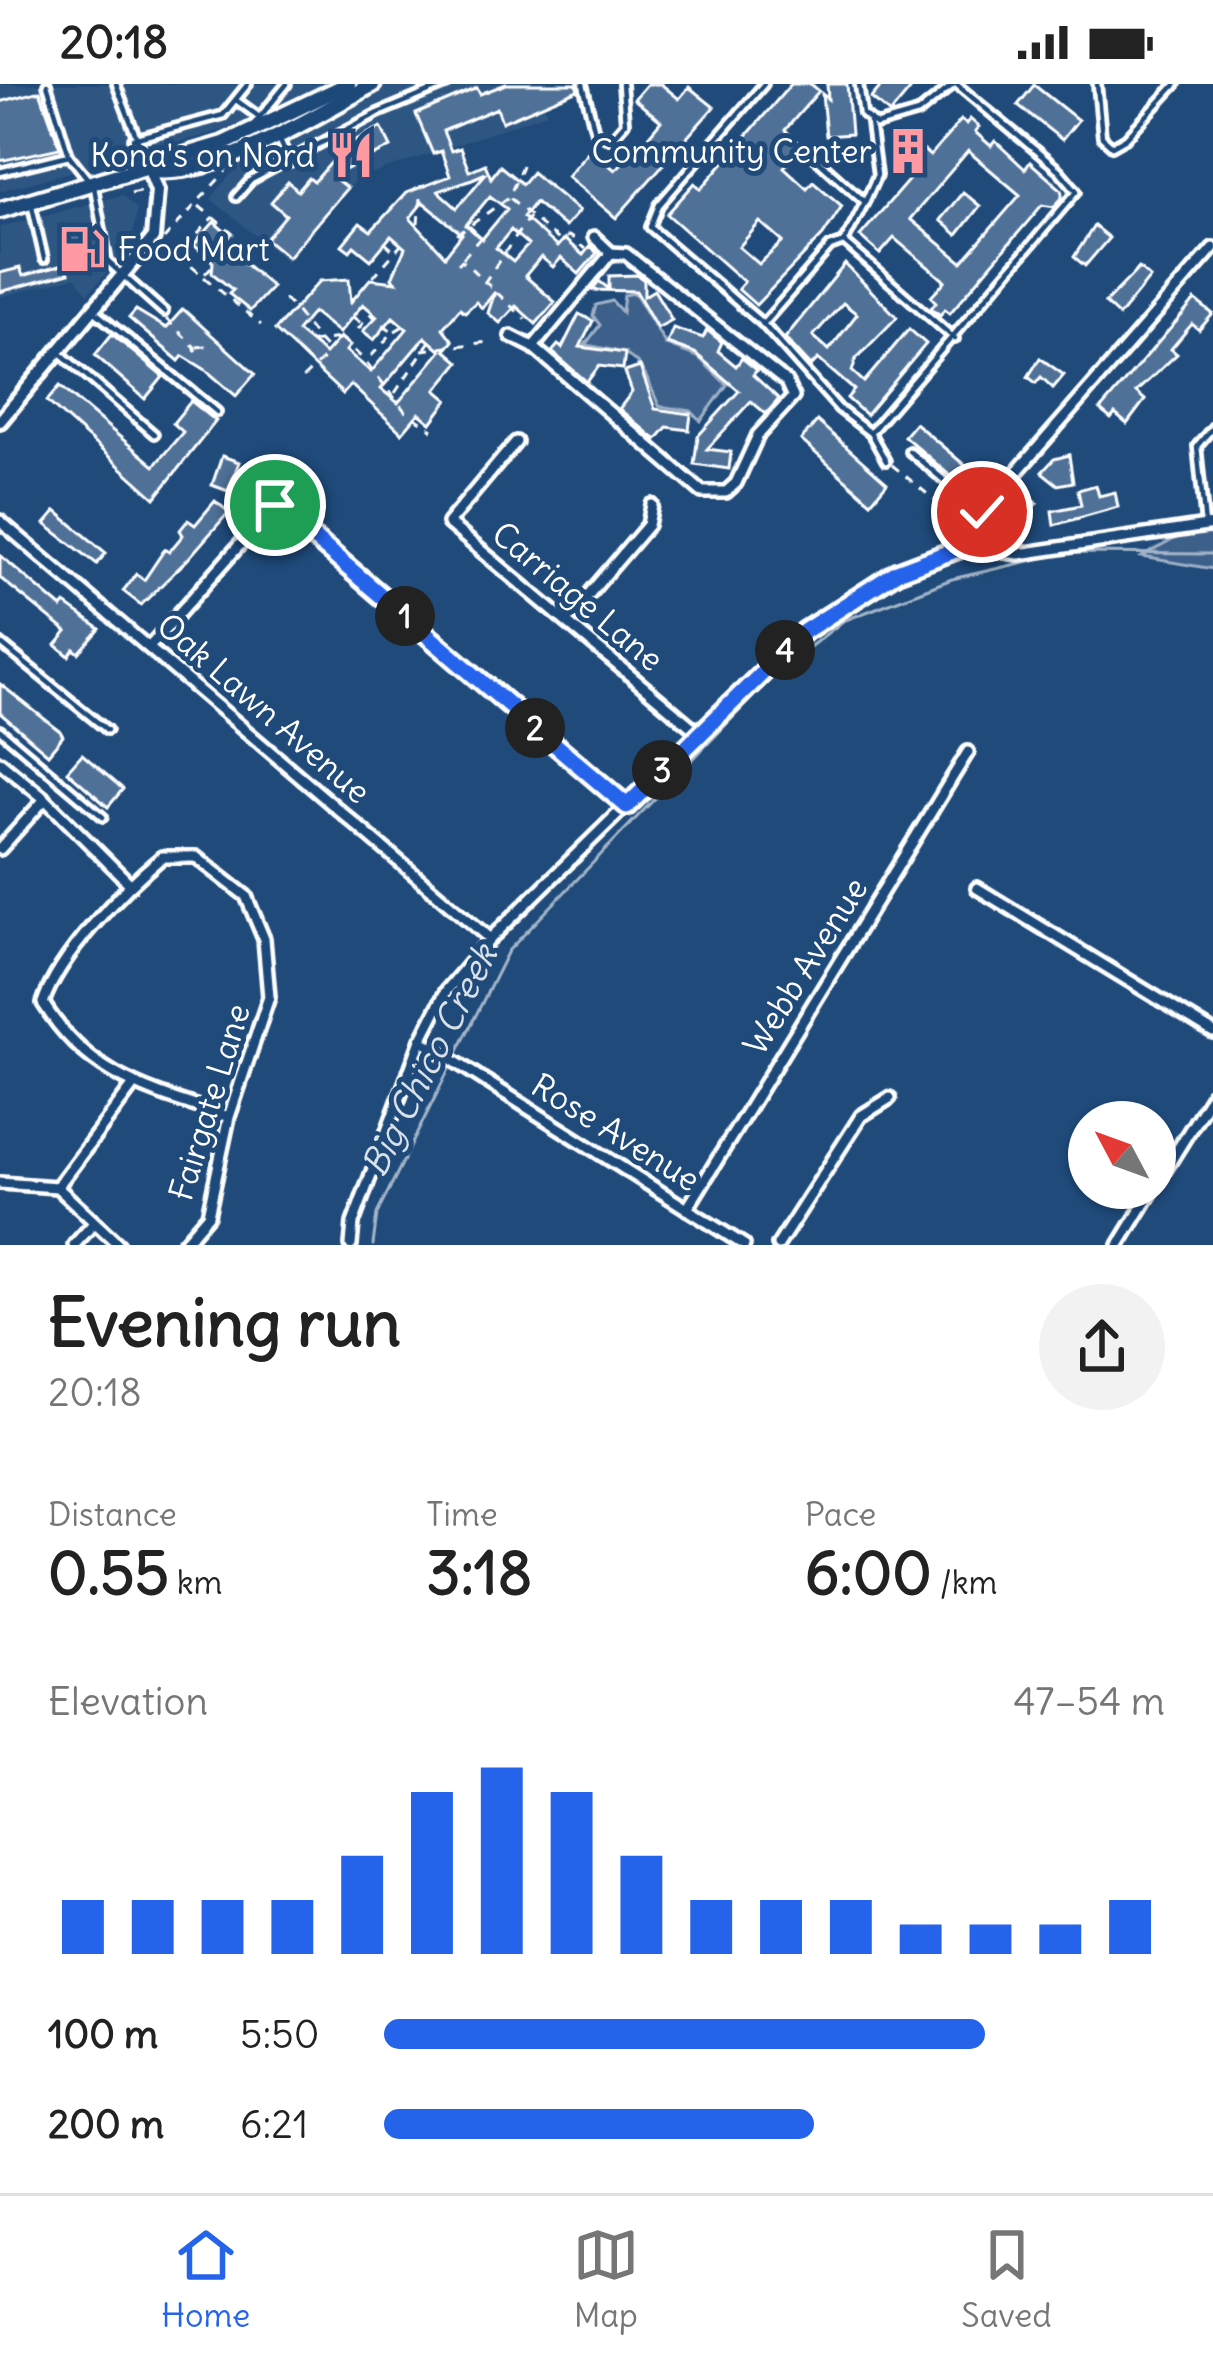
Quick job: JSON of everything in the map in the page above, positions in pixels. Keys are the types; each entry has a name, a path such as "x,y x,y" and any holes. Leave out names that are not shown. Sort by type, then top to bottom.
{"main road":[{"path":"0,209 149,170 248,134 348,84"},
{"path":"149,170 174,172 278,135 373,84"}],"street":[{"path":"0,421 153,238 158,214 149,170"},
{"path":"511,336 533,347 702,492 726,492 736,483 758,435 794,398 786,382 695,307 683,304 637,259 611,253 594,237"},
{"path":"966,546 982,512 1213,248"},
{"path":"533,347 611,253"},
{"name":"Carriage Lane","path":"516,442 448,524 699,733"},
{"path":"151,645 275,505 627,806"},
{"path":"566,621 649,525 652,505"},
{"name":"Oak Lawn Avenue","path":"0,520 490,939"},
{"path":"351,1245 352,1223 421,1040 446,991 490,939 805,631 897,572 966,546 1019,554 1209,525"},
{"name":"Webb Avenue","path":"687,1209 968,752"},
{"path":"0,763 45,799 130,884 50,981 44,1003 62,1032 132,1087 229,1117"},
{"path":"0,849 45,799"},
{"name":"Fairgate Lane","path":"130,884 162,857 183,854 246,896 264,938 269,997 229,1117 208,1215 182,1245"},
{"path":"977,888 1213,1032"},
{"name":"Rose Avenue","path":"421,1040 744,1245"},
{"path":"57,1187 132,1087"},
{"path":"1176,1152 1213,1093"},
{"path":"778,1245 861,1115 890,1098"},
{"path":"0,1183 57,1187 119,1245"},
{"path":"1119,1245 1141,1209"},
{"path":"74,1245 94,1223"}],"lane":[{"path":"47,84 69,155 93,183 108,262 165,316"},
{"path":"116,84 149,170"},
{"path":"134,139 223,116 248,84"},
{"path":"248,134 287,84"},
{"path":"236,197 251,180 378,113 448,84"},
{"path":"583,84 595,132 611,139 625,123 622,84"},
{"path":"764,84 659,205 650,227 763,324 839,409 871,433 886,460"},
{"path":"763,324 830,247 844,242 877,175 859,84"},
{"path":"870,123 918,113 955,84 1059,170 1077,191 871,433"},
{"path":"1097,84 1102,137 1112,146 1126,139 1176,84"},
{"path":"236,100 258,116"},
{"path":"278,135 290,163"},
{"path":"807,150 865,202"},
{"path":"0,172 69,155"},
{"path":"31,201 44,259"},
{"path":"844,242 955,339"},
{"path":"93,310 217,412"},
{"path":"58,351 154,434"},
{"path":"1209,525 1198,446 1213,427"},
{"path":"909,451 982,512"},
{"path":"0,643 107,730"},
{"path":"0,730 103,817"}],"path":[{"path":"142,251 170,236 236,160"},
{"path":"457,235 507,199 523,163"},
{"path":"500,194 558,240 570,234 585,249"},
{"path":"418,224 420,199"},
{"path":"200,206 233,234 227,248"},
{"path":"480,208 487,214"},
{"path":"484,283 530,215"},
{"path":"213,217 179,256 261,325"},
{"path":"467,226 481,237 460,262 525,320"},
{"path":"385,243 395,252"},
{"path":"373,278 401,244"},
{"path":"203,276 211,267"},
{"path":"284,298 308,319 313,340 328,350"},
{"path":"353,316 360,327 371,314 401,338"},
{"path":"165,316 195,347 196,359"},
{"path":"366,362 405,325"},
{"path":"313,340 340,338 433,430"},
{"path":"383,341 391,349"},
{"path":"394,395 430,341"},
{"path":"422,350 489,342"},
{"path":"195,347 207,346"},
{"path":"303,379 323,358"},
{"path":"402,386 408,391"},
{"path":"896,469 964,524"}],"shaded area":[{"path":"0,84 332,84 246,124 0,191"},
{"path":"387,84 536,84 547,113 355,180 287,262 211,199 243,159"},
{"path":"122,195 137,209 131,245 88,294 75,277 0,297 0,227"},
{"path":"635,293 666,345 698,357 727,385 701,421 691,411 659,406 634,360 585,345 600,325 593,316 596,305 612,301 622,312 624,295"},
{"path":"1185,533 1213,534 1213,569 1142,557"}],"building":[{"path":"506,84 576,84 578,90 502,122 497,108 443,131 451,151 460,148 469,171 485,164 491,178 500,166 522,184 532,172 579,211 565,227 535,202 523,217 557,247 564,239 583,255 590,246 597,253 579,274 561,258 553,267 541,257 525,276 555,302 536,324 516,306 500,323 488,313 495,292 482,308 476,302 465,312 460,308 443,328 453,341 445,350 459,362 436,390 448,400 431,423 419,413 402,433 351,385 343,394 275,330 320,281 349,279 351,302 370,279 396,282 392,278 405,248 391,236 371,260 354,246 350,251 342,245 360,223 371,231 406,193 450,176 441,151 433,154 416,114 477,88 480,94","holes":["486,173 457,208 438,191","490,196 507,209 482,239 466,225","423,202 462,234 445,256 410,218","511,230 528,245 513,262 496,248","363,304 377,316 363,331 374,340 393,317 407,329 371,372 346,351 350,345 340,337 325,354 297,331 313,312 339,333","425,337 441,351 398,403 381,389"]},
{"path":"647,84 661,84 679,99 689,87 714,107 616,218 567,176 590,149 615,170 641,145 661,121 634,99"},
{"path":"791,84 811,84 819,91 785,130 802,145 784,167 807,188 813,181 842,206 823,235 756,305 738,289 744,282 667,214 695,183 701,189","holes":["760,222 783,242 759,264 739,247"]},
{"path":"827,84 847,84 851,134 826,136 822,94 828,99"},
{"path":"883,84 915,84 890,114 871,98"},
{"path":"1034,85 1078,120 1062,140 1018,105"},
{"path":"40,91 60,148 0,161 0,102"},
{"path":"970,119 979,127 975,132 991,146 995,141 1025,169 1030,162 1062,190 1062,198 1054,207 1042,205 950,313 945,309 940,315 931,308 936,302 931,297 945,281 894,238 880,254 860,236 919,168 898,151 908,137 930,156 961,120 966,124","holes":["968,151 1020,195 962,262 910,219"]},
{"path":"381,127 391,147 345,170 337,180 347,188 288,257 266,239 286,215 271,202 288,182 298,191 309,178 314,182 337,156 335,151"},
{"path":"963,192 980,206 957,235 940,220"},
{"path":"214,222 230,236 223,245 272,287 250,311 229,294 233,290 212,273 213,262 194,245"},
{"path":"1094,226 1109,238 1085,266 1074,257"},
{"name":"Food Mart","path":"88,230 97,262 76,268 67,236"},
{"path":"66,264 69,273 0,292 0,273 20,268 23,276"},
{"path":"845,264 897,317 856,359 852,371 864,382 909,329 926,344 866,415 847,398 854,390 818,359 811,366 785,338","holes":["843,303 857,314 829,350 813,336"]},
{"path":"1139,268 1150,278 1119,316 1105,303"},
{"path":"637,275 644,280 644,296 654,290 672,320 657,328 636,291 592,290 599,281 609,289 609,276"},
{"path":"1195,300 1213,314 1199,330 1192,324 1171,349 1177,354 1136,392 1145,400 1127,424 1115,414 1111,419 1100,410"},
{"path":"183,309 255,374 236,396 206,370 183,356 179,361 129,318 136,310 166,328"},
{"path":"579,314 593,321 580,347 625,353 623,369 599,366 587,382 552,352 558,345 562,348"},
{"path":"673,328 703,338 707,330 722,342 718,351 736,366 742,358 779,399 766,414 751,401 707,449 731,452 729,469 694,464 698,436 739,391 695,353 667,343"},
{"path":"112,334 163,377 145,399 95,355"},
{"path":"1040,358 1064,375 1053,388 1041,377 1036,383 1028,377"},
{"path":"640,367 655,409 691,414 689,430 667,427 656,440 619,409 632,392 625,372"},
{"path":"60,386 154,466 183,432 173,423 191,401 216,421 155,498 47,401"},
{"path":"817,421 887,483 871,502 801,440"},
{"path":"915,423 968,468 956,481 904,436"},
{"path":"1069,455 1073,482 1058,485 1042,472 1054,459"},
{"path":"222,456 239,462 228,491 212,485"},
{"path":"1096,485 1099,496 1115,492 1118,507 1054,525 1052,511 1081,505 1078,490"},
{"path":"1025,493 1037,503 1012,532 1000,521"},
{"path":"215,501 229,512 141,605 123,591 136,574 144,580 165,549 169,552 183,535 180,530 188,520 195,525"},
{"path":"56,511 106,553 97,564 45,524"},
{"path":"0,555 62,608 65,604 100,629 79,653 74,649 69,656 56,645 67,632 0,578"},
{"path":"0,684 60,731 63,736 48,754 0,713"},
{"path":"82,754 123,789 108,807 67,771"}],"waterway":[{"name":"Big Chico Creek","path":"455,1057 508,951 775,674 843,621 952,579 1064,553 1213,554"},
{"name":"Big Chico Creek","path":"373,1245 377,1214 451,1065"}],"place":[{"name":"Community Center","path":"908,151"},
{"name":"Kona's on Nord","path":"351,155"},
{"name":"Food Mart","path":"82,249"}],"route":[{"path":"275,505 627,806 805,631 897,572 966,546 982,512"}]}
